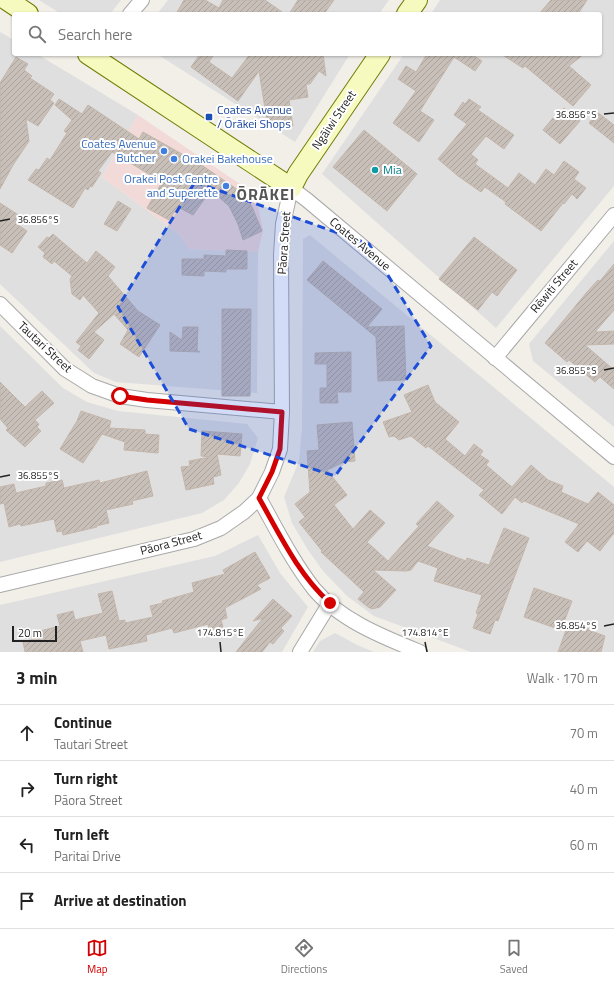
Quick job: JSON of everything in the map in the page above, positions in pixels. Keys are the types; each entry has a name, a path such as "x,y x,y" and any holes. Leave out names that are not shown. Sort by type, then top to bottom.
{"street":[{"path":"7,0 25,12"},
{"path":"132,12 142,0"},
{"path":"408,12 416,0"},
{"name":"Coates Avenue","path":"94,56 291,188 327,216 614,457"},
{"name":"Ngāiwi Street","path":"291,188 301,169 379,56"},
{"name":"Pāora Street","path":"0,585 194,539 221,528 244,512 259,498 272,472 280,449 282,412 281,255 283,224 291,188"},
{"name":"Rēwiti Street","path":"495,358 614,215"},
{"name":"Tautari Street","path":"0,304 65,369 92,386 120,396 147,400 282,412"},
{"path":"259,498 301,571 315,590 356,623 379,635 420,652"},
{"path":"300,652 330,603"}],"highlighted area":[{"path":"195,182 369,244 431,346 335,476 189,429 118,307"}],"shaded area":[{"path":"39,0 121,0 112,12 58,12"},
{"path":"168,0 389,0 380,12 159,12"},
{"path":"440,0 614,0 614,186 496,328 322,174 403,56 602,56 602,12 432,12"},
{"path":"0,32 12,39 12,56 40,56 138,115 102,177 179,234 189,249 258,252 257,393 116,382 94,373 0,284"},
{"path":"160,56 349,56 295,142"},
{"path":"138,115 240,184 258,206 263,230 258,252 189,249 179,234 102,177"},
{"path":"310,235 614,487 614,652 471,652 374,616 347,596 323,571 308,550 292,523 284,497 299,461 302,428 303,239"},
{"path":"614,241 614,427 533,361 529,344"},
{"path":"0,326 63,388 87,402 118,411 247,424 258,438 250,464 239,483 224,500 202,513 0,562"},
{"path":"258,535 280,573 308,607 282,652 0,652 0,605 215,556"},
{"path":"335,633 374,652 313,652 320,641"}],"building":[{"path":"184,0 205,0 219,8 223,0 265,0 282,12 177,12"},
{"path":"298,0 334,0 325,12 290,12"},
{"path":"551,0 587,0 579,12 541,12"},
{"path":"199,56 213,56 209,62 232,78 248,56 323,56 326,76 319,71 310,84 306,84 308,97 289,100 293,126 281,128 278,119 267,121 259,71 238,101 191,67"},
{"path":"426,56 474,56 482,61 475,71 454,57 420,111 434,120 419,142 393,123 416,91 398,79 406,66 416,72"},
{"path":"504,56 582,56 569,66 591,85 573,106 525,66 523,68"},
{"path":"16,57 28,64 24,70 32,76 30,78 54,94 50,100 54,103 38,126 26,119 29,141 13,165 0,189 0,83"},
{"path":"59,99 82,114 88,105 139,139 143,132 203,166 244,194 252,207 262,231 243,240 238,224 229,206 211,190 193,215 178,207 169,220 147,208 162,182 112,152 98,171 101,173 92,187 90,186 88,190 85,188 73,208 28,180 36,169 39,170 47,158 50,160 67,133 64,131 72,120 55,105"},
{"path":"469,99 481,107 478,110 514,135 504,149 486,136 471,154 478,160 475,164 508,188 519,173 535,185 546,169 554,175 564,161 579,172 574,179 586,188 577,199 572,194 541,231 485,187 481,192 458,176 438,159 467,124 454,115 463,102 465,104"},
{"path":"564,108 580,121 560,144 543,130"},
{"path":"597,112 614,125 614,143 589,123"},
{"name":"Mia","path":"364,130 417,174 387,211 333,167"},
{"path":"118,201 131,209 117,231 104,224"},
{"path":"0,203 23,218 18,225 27,231 12,253 0,245"},
{"path":"53,234 87,263 96,251 115,267 108,276 138,311 160,325 139,357 120,344 128,330 114,314 94,332 104,340 89,359 78,350 81,346 76,342 99,313 83,295 80,300 72,294 70,279 72,276 54,261 52,264 43,257 45,253 38,247 47,237 49,238"},
{"path":"474,237 517,270 497,296 492,292 478,310 439,279"},
{"path":"226,250 247,251 247,269 226,269 226,272 204,271 204,276 182,275 182,259 204,259 204,255 226,256"},
{"path":"323,261 382,309 367,327 404,326 406,380 378,381 376,337 307,280"},
{"path":"614,264 614,310 595,332 614,331 614,344 585,345 614,370 614,389 600,377 595,382 569,360 567,362 545,343 587,292 598,280 600,281"},
{"path":"222,309 251,309 250,396 222,396"},
{"path":"183,327 198,327 197,350 200,352 170,351 170,332 182,340"},
{"path":"351,352 351,392 337,392 338,403 320,403 320,388 327,388 327,364 315,364 315,353"},
{"path":"0,382 25,407 42,391 54,403 35,420 39,424 37,427 41,431 25,447 6,430 8,428 0,419"},
{"path":"428,385 435,402 459,422 445,439 465,456 474,444 483,451 480,455 489,461 486,465 512,487 531,465 548,480 563,486 561,492 588,504 598,492 614,505 614,533 600,551 587,541 578,552 565,542 579,524 524,501 522,503 515,497 502,514 479,495 484,490 428,446 426,448 411,436 399,440 394,436 389,437 383,422 412,412 404,395"},
{"path":"81,411 111,421 109,428 145,430 145,434 159,435 158,453 124,450 125,442 102,434 83,463 60,449 77,421"},
{"path":"352,422 355,461 344,462 327,470 347,495 334,505 353,529 370,510 385,523 367,542 388,561 419,526 416,524 437,501 454,516 427,546 466,561 467,558 489,565 504,528 529,538 498,621 495,620 490,634 473,628 482,595 434,581 438,568 418,561 411,570 406,571 373,570 396,590 380,607 372,609 368,607 358,599 364,592 321,552 322,551 299,522 305,517 295,504 310,492 307,451 319,450 317,425"},
{"path":"202,431 242,434 240,456 217,454 221,475 213,477 214,484 186,490 181,467 190,466 189,461 210,457 201,456"},
{"path":"147,471 153,496 132,501 133,504 106,510 109,523 63,535 62,531 57,532 54,519 9,527 4,503 0,504 0,487 14,484 16,493 46,486 46,483 62,480 64,488 99,480 100,483"},
{"path":"255,552 270,578 257,585 261,589 225,608 227,618 221,620 223,627 209,631 208,624 174,633 172,628 146,635 147,641 109,649 106,635 80,641 83,652 25,652 23,642 37,638 36,632 60,626 57,615 73,611 75,620 103,613 98,594 112,591 119,621 125,620 125,623 153,617 150,606 194,592 192,583 225,574 223,570"},
{"path":"534,588 572,601 561,630 524,617"},
{"path":"273,599 292,616 281,628 284,631 273,644 270,642 262,652 236,652 263,618 253,621"},
{"path":"569,622 605,636 601,652 558,652"}],"place":[{"name":"Coates Avenue / Ōrākei Shops","path":"209,117"},
{"name":"Coates Avenue Butcher","path":"164,151"},
{"name":"Orakei Bakehouse","path":"174,159"},
{"name":"Mia","path":"375,170"},
{"name":"Orakei Post Centre and Superette","path":"226,186"}],"district":[{"name":"ŌRĀKEI","path":"266,194"}],"route":[{"path":"120,396 147,400 282,412 280,449 272,472 259,498 301,571 315,590 330,603"}]}
